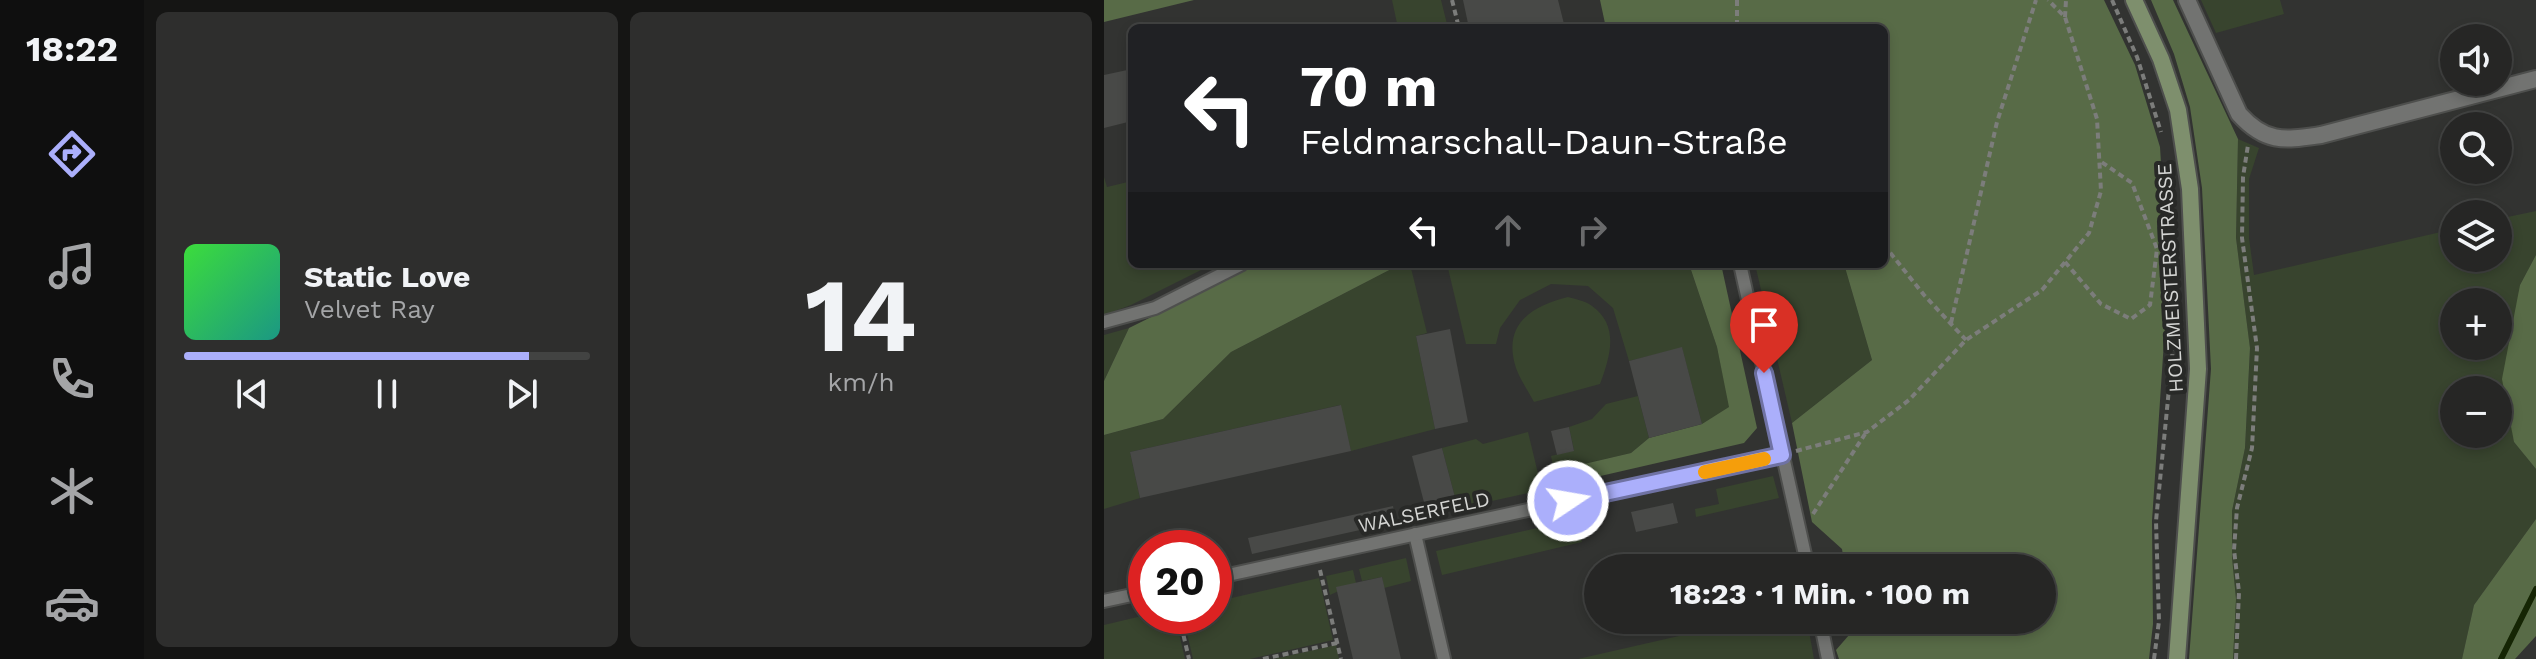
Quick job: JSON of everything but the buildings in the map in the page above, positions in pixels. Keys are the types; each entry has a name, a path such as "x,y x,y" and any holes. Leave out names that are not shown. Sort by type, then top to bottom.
{"street":[{"name":"HOLZMEISTERSTRASSE","path":"2134,0 2161,59 2178,110 2190,189 2198,369 2177,659"},
{"path":"2187,0 2239,114 2251,128 2273,138 2321,135 2536,79"}],"lane":[{"path":"1104,322 1155,308 1234,268"},
{"path":"1741,268 1805,554"},
{"name":"WALSERFELD","path":"1232,574 1782,455"},
{"path":"1415,534 1444,659"},
{"path":"1104,601 1128,596"},
{"path":"1823,634 1828,659"}],"path":[{"path":"1452,0 1458,24"},
{"path":"1737,0 1737,24"},
{"path":"1951,323 1997,122 2036,0"},
{"path":"2048,0 2065,17"},
{"path":"1801,538 1816,507 1867,432 1909,400 1966,340 2042,290 2089,233 2101,191 2097,119 2065,17 2066,0"},
{"path":"2112,0 2137,57 2161,132"},
{"path":"2236,659 2239,592 2235,536 2237,508 2252,448 2257,348 2242,238 2243,177 2251,128"},
{"path":"2065,262 2101,304 2131,319 2150,305 2157,249 2132,183 2099,161"},
{"path":"2154,659 2159,621 2156,521 2173,348 2166,161"},
{"path":"1888,250 1966,340"},
{"path":"1782,455 1867,432"},
{"path":"1317,556 1341,659"},
{"path":"1183,634 1189,659"},
{"path":"1263,659 1337,643"}],"green space":[{"path":"1104,0 1194,0 1104,22"},
{"path":"1392,0 1441,0 1447,24 1397,24"},
{"path":"1600,0 2104,0 2135,65 2160,147 2166,311 2152,521 2153,624 2149,659 1839,659 1836,650 1850,634 2056,634 2056,554 1843,554 1842,549 1812,522 1792,423 1872,360 1845,268 1888,268 1888,24 1605,24"},
{"path":"2151,0 2173,0 2238,139 2236,238 2250,348 2245,448 2232,511 2236,599 2233,659 2189,659 2211,369 2202,188 2190,107 2174,54"},
{"path":"2201,0 2280,0 2284,14 2216,33"},
{"path":"2238,139 2259,148 2249,179 2249,238 2254,275 2440,232 2440,272 2512,272 2512,216 2536,211 2536,255 2520,285 2514,442 2536,469 2536,519 2474,605 2462,659 2233,659 2236,599 2232,511 2245,448 2250,349 2236,238"},
{"path":"1104,177 1107,187 1128,182 1128,268 1205,268 1104,315"},
{"path":"2536,255 2536,469 2514,442 2512,376 2503,376 2506,360 2512,360 2512,327 2520,285"},
{"path":"1250,268 1393,268 1231,352 1163,419 1104,435 1104,381 1129,328"},
{"path":"1393,268 1411,268 1427,333 1416,336 1435,429 1351,451 1340,405 1130,452 1140,498 1104,509 1104,435 1163,419 1231,352"},
{"path":"1448,268 1690,268 1717,347 1730,407 1702,424 1682,348 1629,361 1613,308 1588,286 1551,284 1520,300 1500,328 1496,344 1466,344"},
{"path":"1690,268 1722,268 1757,428 1744,443 1557,486 1554,471 1631,453 1649,438 1702,424 1729,407 1717,347"},
{"path":"1756,268 1845,268 1872,360 1792,423"},
{"path":"1568,297 1590,304 1606,323 1610,342 1604,374 1600,384 1534,402 1516,368 1513,340 1523,320 1532,312"},
{"path":"1129,328 1104,381 1104,335"},
{"path":"1638,396 1649,438 1631,453 1554,471 1551,456 1574,450 1569,427 1592,419 1606,404"},
{"path":"1528,432 1542,490 1469,506 1456,501 1442,448 1476,439 1483,444"},
{"path":"1773,476 1779,498 1696,517 1695,509 1719,504 1716,489"},
{"path":"1577,519 1582,542 1442,575 1436,551"},
{"path":"2536,519 2536,636 2515,659 2462,659 2474,605"},
{"path":"1406,558 1411,581 1384,588 1382,577 1362,581 1359,569"},
{"path":"1353,570 1356,583 1330,595 1326,576"},
{"path":"1319,578 1333,640 1250,659 1193,659 1187,634 1232,634 1232,598"},
{"path":"1128,619 1128,634 1179,634 1185,659 1104,659 1104,625"},
{"path":"1688,634 1810,634 1814,659 1578,659"},
{"path":"1336,645 1339,659 1274,659"}],"waterway":[{"path":"2501,659 2536,589"}],"slow traffic":[{"path":"1705,472 1764,459"}],"route":[{"path":"1568,501 1782,455 1764,373"}]}
